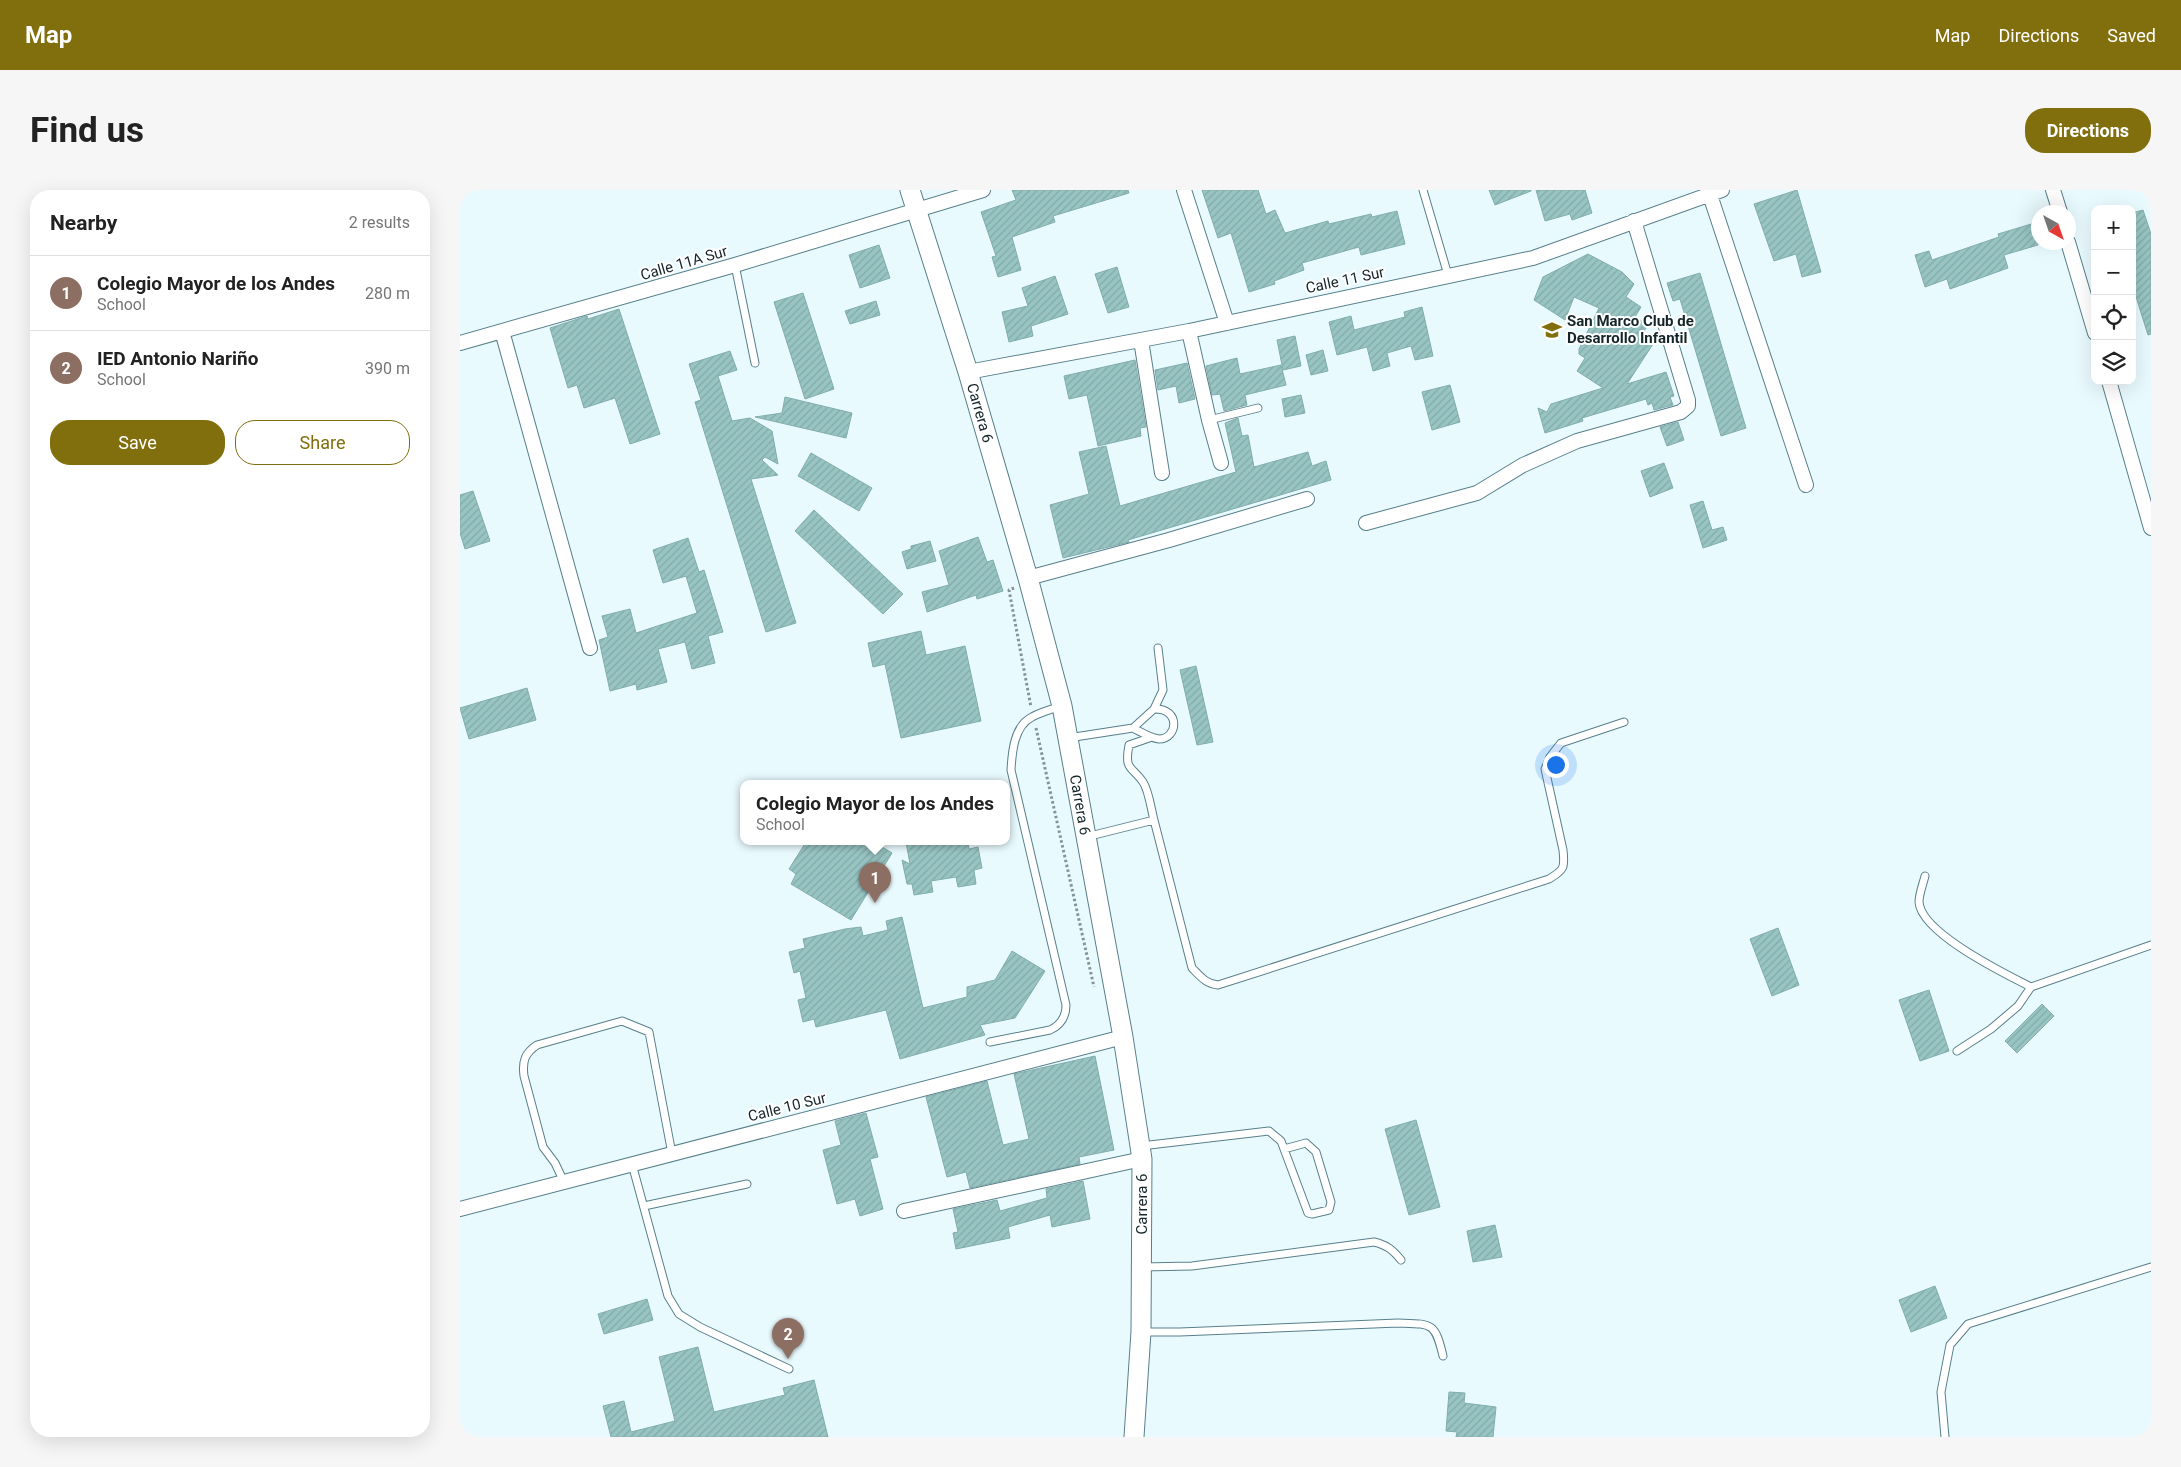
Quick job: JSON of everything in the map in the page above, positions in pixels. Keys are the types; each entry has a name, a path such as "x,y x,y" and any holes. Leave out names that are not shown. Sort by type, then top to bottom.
{"main road":[{"name":"Carrera 6","path":"910,190 968,372 1062,706 1123,1037 1142,1153 1141,1332 1134,1437"}],"street":[{"name":"Calle 11A Sur","path":"460,343 735,265 983,190"},
{"path":"1184,190 1227,323"},
{"path":"2053,190 2058,205"},
{"path":"1716,192 1806,485"},
{"name":"Calle 11 Sur","path":"968,372 1189,331 1533,258 1716,192"},
{"path":"1366,523 1477,493 1523,465 1577,442 1681,412 1688,406 1688,400 1634,222"},
{"path":"2070,250 2091,320"},
{"path":"502,331 590,648"},
{"path":"1189,331 1209,420 1221,463"},
{"path":"1141,340 1162,473"},
{"path":"2110,385 2151,528"},
{"path":"1028,581 1307,499"},
{"name":"Calle 10 Sur","path":"460,1209 1123,1037"},
{"path":"904,1211 1142,1153"}],"lane":[{"path":"1424,190 1448,275"},
{"path":"735,265 755,363"},
{"path":"1209,420 1258,408"},
{"path":"1068,738 1133,728 1154,710 1162,690 1158,648"},
{"path":"990,1042 1050,1030 1056,1027 1066,1014 1066,1005 1011,770 1013,745 1019,730 1033,716 1062,706"},
{"path":"1133,728 1152,737 1164,738 1171,733 1174,719 1169,712 1162,709 1154,710"},
{"path":"1152,737 1128,745 1129,768 1144,782 1192,968 1201,978 1211,984 1218,984 1549,879 1560,872 1565,864 1563,850 1544,769 1550,757 1561,743 1624,722"},
{"path":"1086,837 1154,820"},
{"path":"1925,876 1919,903 1926,921 1982,962 2031,987"},
{"path":"1957,1052 1991,1029 2018,1006 2031,987 2151,945"},
{"path":"564,1182 555,1163 543,1147 524,1076 523,1064 526,1052 537,1045 622,1022 649,1032 672,1154"},
{"path":"1142,1153 1269,1132 1281,1141 1308,1213 1312,1214 1329,1210 1331,1202 1316,1152 1306,1143 1284,1148"},
{"path":"632,1164 668,1296 679,1314 700,1327 789,1369"},
{"path":"644,1206 747,1184"},
{"path":"1142,1267 1192,1266 1374,1242 1385,1244 1394,1250 1401,1260"},
{"path":"1945,1437 1941,1392 1950,1345 1968,1324 2151,1267"},
{"path":"1141,1332 1398,1323 1426,1324 1437,1333 1443,1356"}],"path":[{"path":"1028,581 1009,590 1033,716 1094,988"}],"building":[{"path":"1012,190 1128,190 1129,193 1053,216 1055,222 1012,237 1021,270 998,277 992,257 996,256 981,212 1016,200"},
{"path":"1202,190 1258,190 1266,214 1275,210 1285,233 1328,221 1329,224 1371,214 1372,217 1397,211 1405,244 1361,255 1359,247 1302,263 1304,270 1274,281 1275,284 1249,292 1231,233 1218,238"},
{"path":"1489,190 1531,190 1531,191 1495,205"},
{"path":"1536,190 1585,190 1592,213 1572,220 1570,214 1545,221"},
{"path":"1797,190 1821,272 1802,277 1796,254 1774,261 1754,204"},
{"path":"2143,210 2151,234 2151,334 2148,335 2136,297 2136,212"},
{"path":"2031,224 2031,247 2004,255 2008,268 1950,289 1947,279 1925,287 1915,255 1929,251 1932,260 1999,237 1998,234"},
{"path":"879,245 890,278 860,288 849,255"},
{"path":"1588,254 1622,272 1634,284 1626,297 1641,307 1635,317 1648,325 1641,336 1653,344 1627,384 1666,372 1674,396 1670,397 1673,405 1654,410 1652,403 1648,405 1646,399 1582,418 1583,421 1545,433 1538,408 1547,412 1551,404 1603,388 1577,371 1585,358 1579,354 1579,349 1599,308 1574,297 1565,320 1534,300 1543,277"},
{"path":"1117,267 1129,307 1108,313 1095,274"},
{"path":"1700,273 1746,428 1721,436 1680,299 1673,301 1667,283"},
{"path":"1055,276 1068,314 1031,326 1033,336 1009,342 1002,312 1028,306 1022,288"},
{"path":"803,293 834,389 805,399 774,302"},
{"path":"876,301 880,315 850,324 845,311"},
{"path":"1422,307 1433,356 1415,360 1411,346 1387,353 1390,366 1373,371 1367,347 1337,355 1329,322 1351,316 1354,330 1405,317 1404,312"},
{"path":"619,309 660,434 630,444 615,398 584,408 577,385 568,388 550,328 587,316 588,319"},
{"path":"1295,336 1301,366 1283,370 1277,340"},
{"path":"1323,350 1328,371 1311,375 1306,355"},
{"path":"730,351 737,370 718,376 732,421 750,418 772,431 778,464 765,457 762,460 778,475 751,479 796,623 766,632 695,402 701,400 689,364"},
{"path":"1237,358 1240,374 1281,365 1286,385 1245,395 1247,405 1224,411 1220,394 1212,395 1206,366"},
{"path":"1135,360 1146,427 1140,428 1141,436 1098,446 1087,395 1069,399 1064,376"},
{"path":"1187,363 1195,399 1179,403 1176,386 1158,390 1155,370"},
{"path":"1450,385 1460,422 1432,430 1422,392"},
{"path":"1301,395 1305,413 1285,417 1282,399"},
{"path":"785,397 852,413 846,438 755,417 782,413"},
{"path":"1238,418 1242,436 1248,435 1254,467 1308,452 1312,466 1326,461 1331,480 1128,540 1129,542 1063,558 1050,505 1089,494 1079,452 1106,446 1120,506 1236,472 1225,423"},
{"path":"1678,422 1684,440 1667,446 1660,427"},
{"path":"811,453 872,488 859,511 798,476"},
{"path":"1664,463 1673,488 1650,497 1641,471"},
{"path":"473,491 490,541 465,549 460,533 460,495"},
{"path":"1703,501 1712,530 1723,527 1727,540 1703,548 1690,505"},
{"path":"814,510 903,594 883,614 795,531"},
{"path":"978,537 987,562 993,560 1003,591 977,599 976,595 927,612 922,592 949,585 939,551"},
{"path":"688,538 699,572 704,570 723,632 708,636 715,663 692,669 685,642 658,649 667,682 637,690 636,684 610,691 599,640 608,637 602,616 630,609 636,633 697,613 686,576 663,583 653,550"},
{"path":"930,541 936,561 907,569 902,552 911,549 911,546"},
{"path":"921,631 926,655 965,646 981,721 901,738 885,664 873,667 868,643"},
{"path":"1196,666 1213,742 1197,745 1180,670"},
{"path":"527,688 536,720 469,739 460,708"},
{"path":"804,845 879,845 892,853 851,920 791,884 796,874 789,869"},
{"path":"907,845 968,845 969,849 978,847 982,868 974,870 976,884 958,887 956,877 931,881 933,892 914,895 912,884 907,884 902,860 910,864"},
{"path":"902,917 923,1008 967,997 967,987 995,980 1012,951 1045,971 1015,1018 980,1025 985,1035 900,1059 886,1010 816,1027 814,1019 803,1022 798,1000 806,998 800,971 794,973 789,952 805,948 803,939 845,929 861,927 863,936 888,930 886,921"},
{"path":"1778,928 1799,985 1772,996 1750,939"},
{"path":"1929,990 1949,1051 1920,1061 1899,1000"},
{"path":"2042,1004 2054,1016 2017,1053 2005,1041"},
{"path":"1095,1056 1114,1150 1079,1157 1080,1164 970,1188 966,1172 947,1177 926,1097 987,1081 1003,1145 1029,1139 1014,1074"},
{"path":"866,1113 878,1157 870,1159 883,1209 860,1216 855,1199 837,1204 823,1150 841,1145 835,1121"},
{"path":"1416,1120 1440,1207 1409,1215 1385,1129"},
{"path":"1083,1181 1090,1219 1052,1227 1050,1215 1008,1227 1010,1238 956,1249 953,1233 958,1232 953,1209 997,1200 1000,1211 1047,1198 1046,1189"},
{"path":"1495,1225 1502,1257 1473,1262 1467,1231"},
{"path":"1935,1286 1947,1318 1911,1332 1899,1300"},
{"path":"647,1299 653,1320 604,1334 598,1314"},
{"path":"698,1347 714,1412 785,1395 783,1388 814,1380 828,1437 611,1437 603,1406 624,1401 631,1432 675,1421 659,1357"},
{"path":"1449,1392 1465,1393 1464,1403 1496,1407 1493,1437 1456,1437 1457,1432 1446,1431"}],"place":[{"name":"San Marco Club de Desarrollo Infantil","path":"1552,330"},
{"name":"Colegio Mayor de los Andes","path":"875,903"},
{"name":"IED Antonio Nariño","path":"788,1359"}]}
